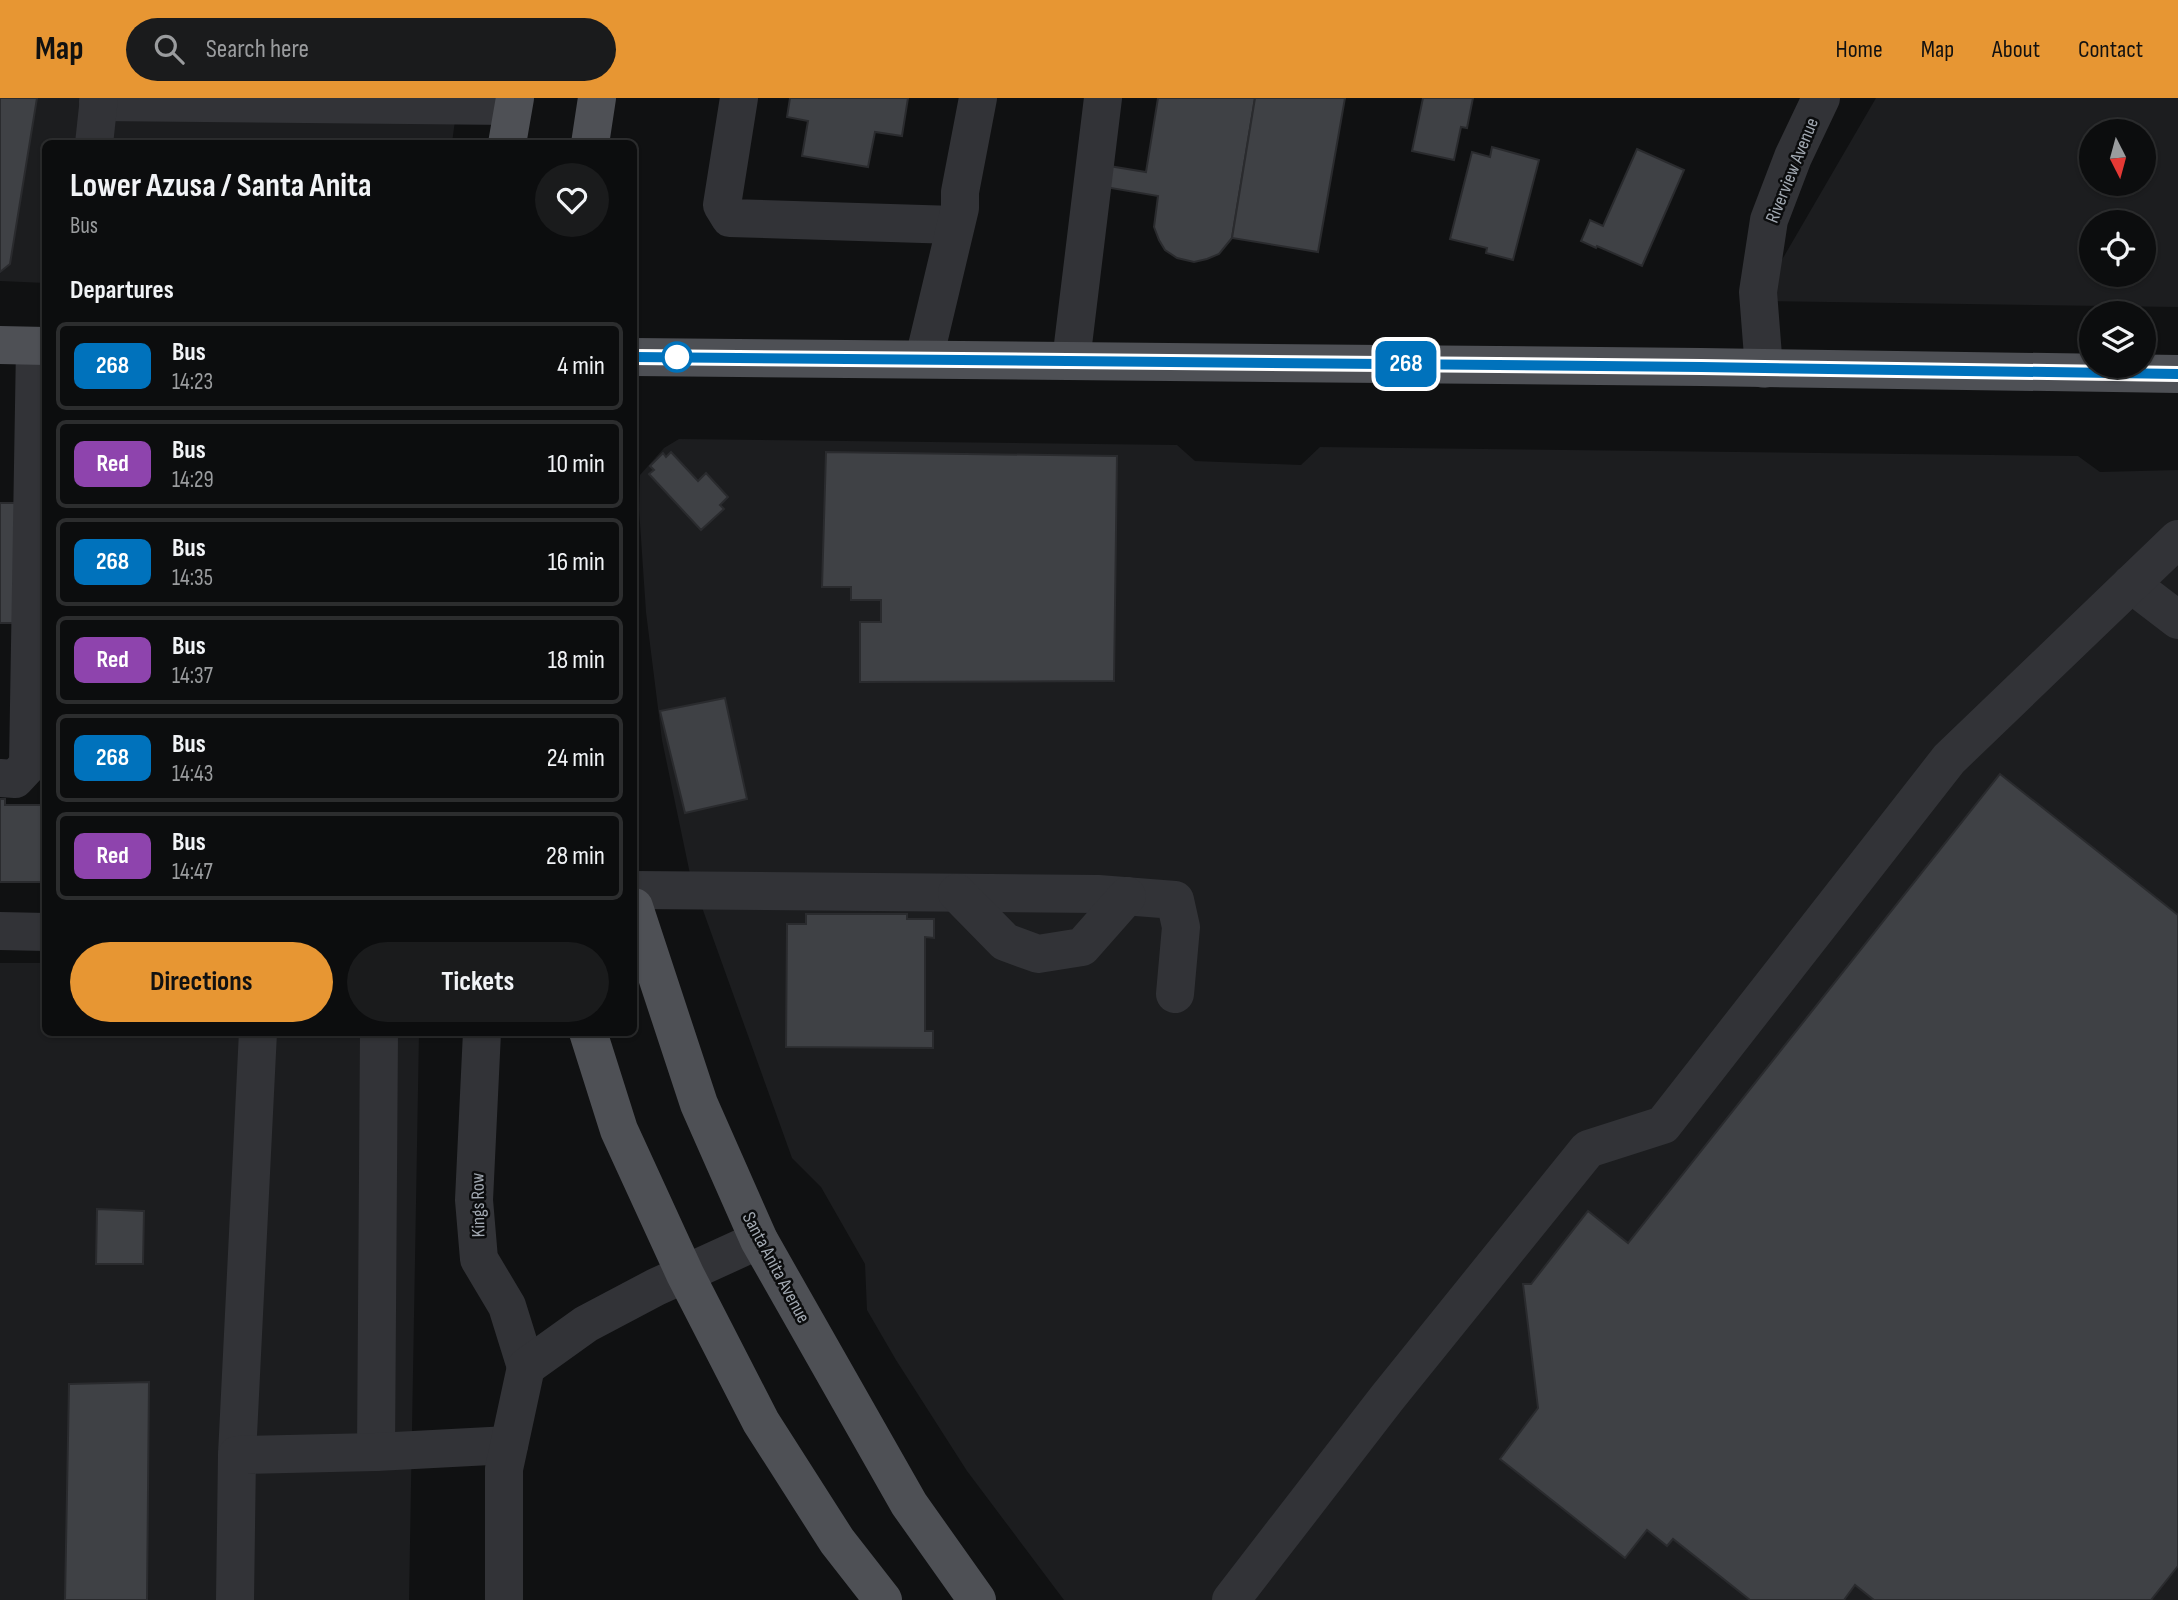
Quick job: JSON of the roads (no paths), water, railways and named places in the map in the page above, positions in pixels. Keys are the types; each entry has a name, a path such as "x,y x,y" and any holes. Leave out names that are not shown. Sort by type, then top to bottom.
{"main road":[{"path":"591,140 597,98"},
{"path":"508,140 514,102"},
{"path":"637,357 2178,374"},
{"name":"Santa Anita Avenue","path":"637,916 699,1104 759,1240 909,1504 977,1600"},
{"path":"589,1036 619,1130 685,1274 761,1422 837,1541 883,1600"}],"street":[{"path":"739,98 722,205 730,218 955,225"},
{"path":"924,359 955,225 978,98"},
{"path":"1071,361 1103,98"},
{"name":"Riverview Avenue","path":"1765,369 1758,292 1769,220 1793,157 1821,98"},
{"path":"94,140 99,100 514,102"},
{"path":"0,778 15,779 28,765 27,346"},
{"path":"1231,1600 1387,1398 1588,1149 1663,1125 1949,759 2178,539"},
{"path":"2131,584 2178,620"},
{"path":"637,890 1127,896 1175,900 1181,927 1175,994"},
{"path":"957,893 1005,942 1038,954 1082,947 1127,896"},
{"path":"0,931 42,932"},
{"path":"235,1600 237,1455 258,1036"},
{"path":"376,1452 379,1036"},
{"name":"Kings Row","path":"482,1036 474,1200 479,1259 507,1306 526,1367 504,1469 503,1600"},
{"path":"526,1367 586,1324 759,1240"},
{"path":"237,1455 376,1452 509,1445"}]}
